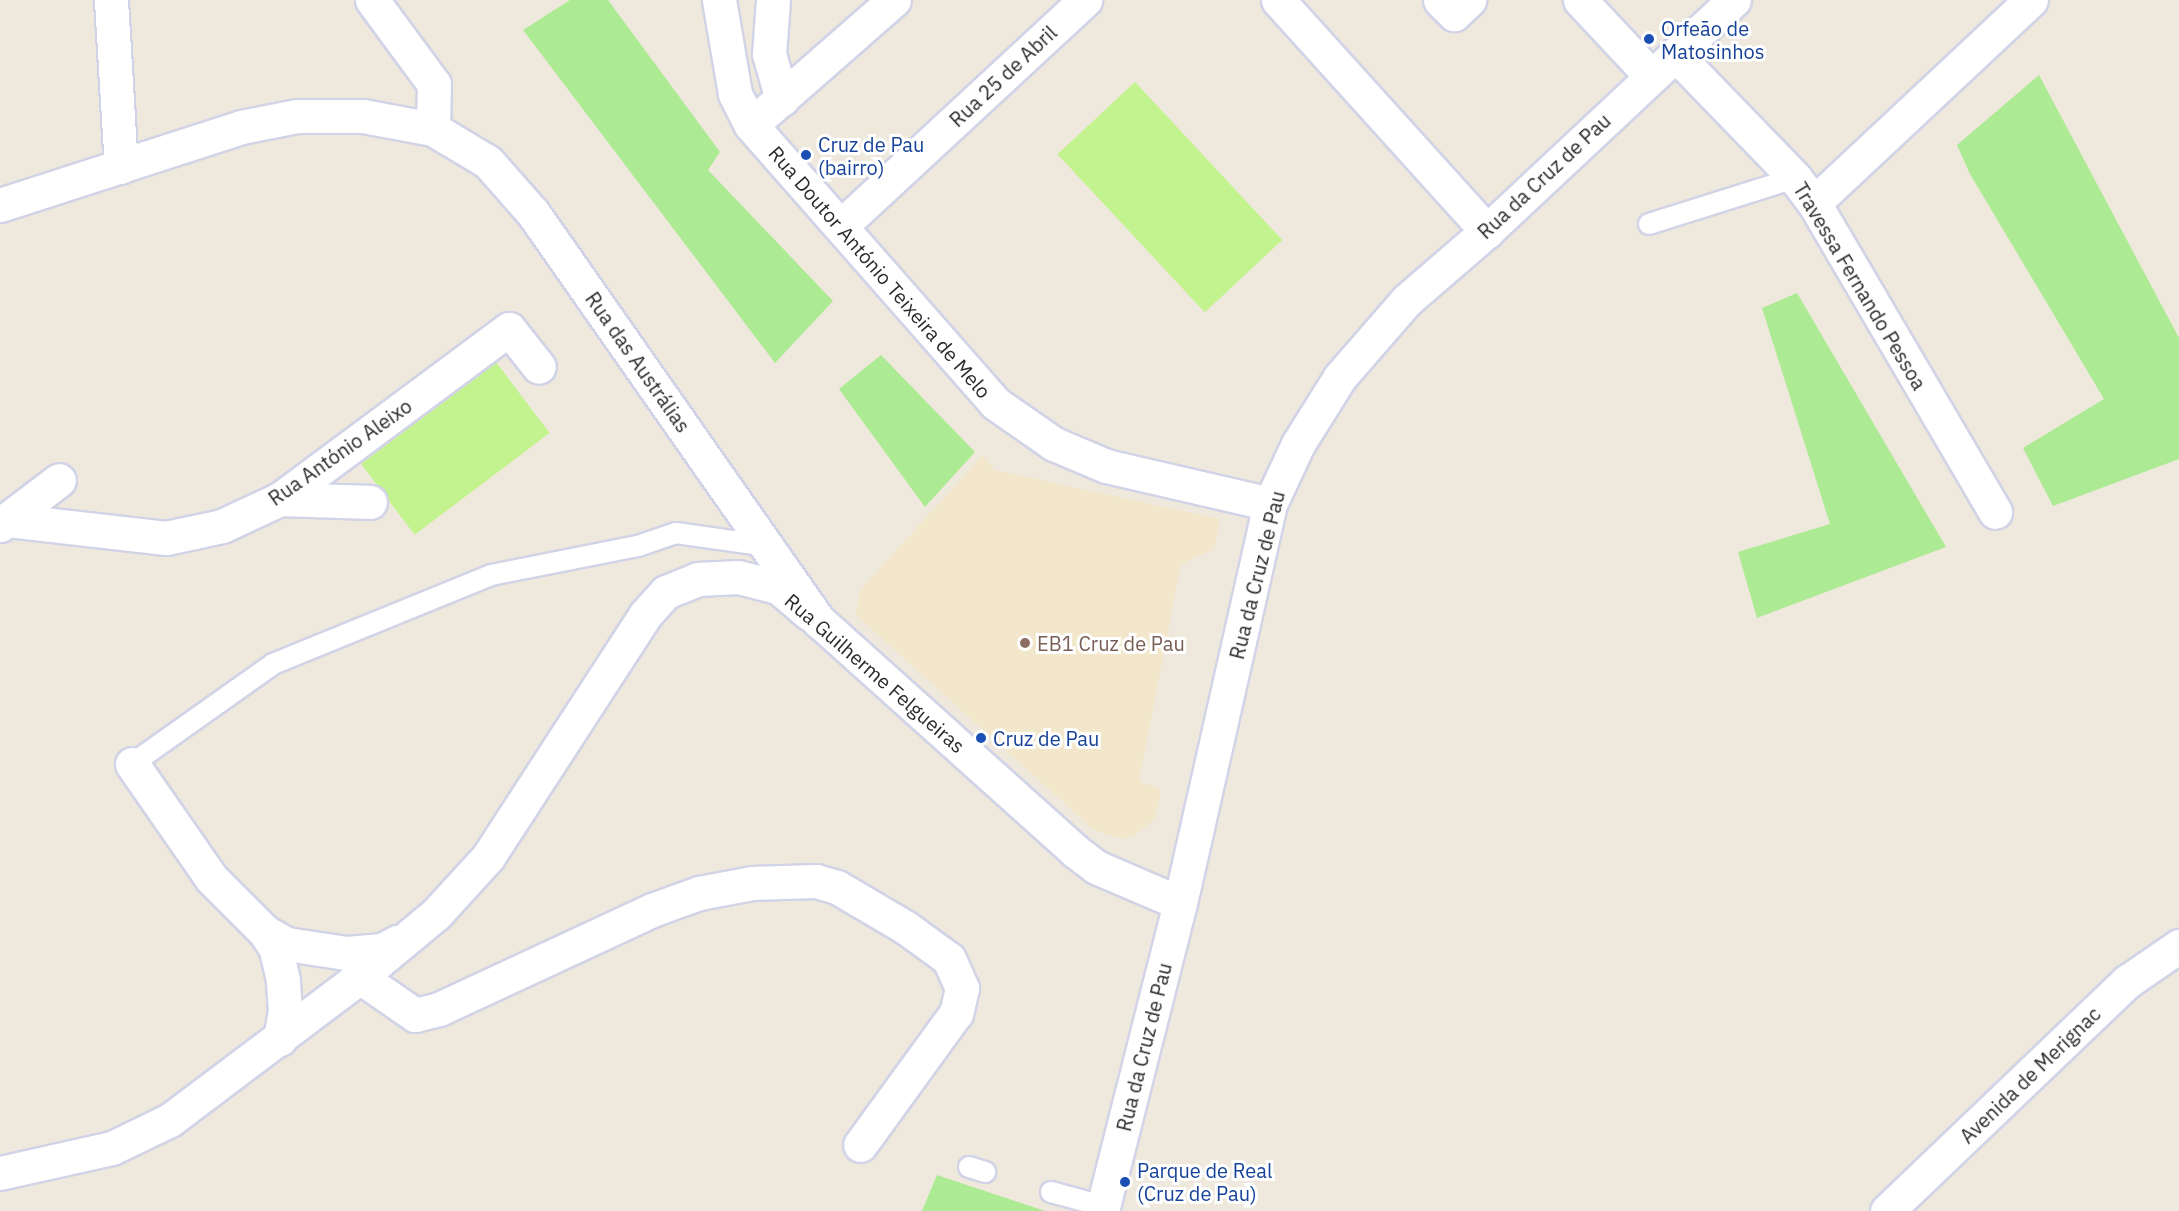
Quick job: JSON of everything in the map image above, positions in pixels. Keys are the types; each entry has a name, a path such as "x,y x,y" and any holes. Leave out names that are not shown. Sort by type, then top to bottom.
{"street":[{"path":"111,0 122,167"},
{"path":"372,0 434,84 433,129"},
{"name":"Rua Doutor António Teixeira de Melo","path":"719,0 735,94 751,125 995,403 1054,444 1106,466 1270,504"},
{"path":"773,0 769,54 782,99"},
{"path":"751,125 894,0"},
{"name":"Rua 25 de Abril","path":"841,226 1085,0"},
{"path":"1278,0 1487,231"},
{"path":"1440,0 1454,14 1469,0"},
{"path":"1580,0 1651,76"},
{"name":"Rua da Cruz de Pau","path":"1102,1209 1180,903 1270,504 1298,444 1340,377 1407,300 1487,231 1734,0"},
{"path":"1804,190 2031,0"},
{"name":"Travessa Fernando Pessoa","path":"1675,54 1804,190 1995,512"},
{"name":"Rua das Austrálias","path":"0,205 242,127 297,116 363,116 433,129 488,162 533,213 819,621"},
{"name":"Rua António Aleixo","path":"4,522 166,538 222,526 280,500 509,329 538,367"},
{"path":"4,522 59,480"},
{"path":"280,500 370,502"},
{"name":"Rua Guilherme Felgueiras","path":"0,1173 112,1148 170,1120 280,1039 436,914 488,857 645,615 666,592 699,579 738,577 778,587 819,621 1075,851 1096,867 1180,903"},
{"name":"Rua Guilherme Felgueiras","path":"132,764 212,879 265,932 276,950 283,980 285,1011 280,1039"},
{"path":"360,977 415,1015 439,1009 652,910 699,893 752,883 816,881 837,887 949,959 962,988 956,1013 860,1145"},
{"name":"Rua Guilherme Felgueiras","path":"265,932 287,944 346,953 381,950 411,934"},
{"name":"Avenida de Merignac","path":"1887,1211 2128,981 2179,946"}],"lane":[{"path":"1649,224 1804,190"},
{"path":"132,764 273,664 491,575 638,546 676,533 767,546"},
{"path":"1051,1192 1102,1209"}],"shaded area":[{"name":"EB1 Cruz de Pau","path":"983,455 994,470 1220,519 1214,549 1181,564 1139,781 1162,790 1154,819 1136,835 1122,839 1094,830 856,615 860,590"}],"green space":[{"path":"570,0 608,0 720,152 708,170 833,301 775,363 523,30"},
{"path":"2039,75 2179,338 2179,459 2053,506 2023,448 2104,399 1970,174 1957,145"},
{"path":"1135,82 1282,240 1205,312 1057,154"},
{"path":"1797,293 1946,547 1757,618 1738,552 1830,524 1762,308"},
{"path":"881,355 975,452 925,507 839,389"},
{"path":"496,362 550,433 415,535 361,464"},
{"path":"937,1175 1045,1211 922,1211"}],"place":[{"name":"Orfeão de Matosinhos","path":"1649,39"},
{"name":"Cruz de Pau (bairro)","path":"806,155"},
{"name":"EB1 Cruz de Pau","path":"1025,643"},
{"name":"Cruz de Pau","path":"981,738"},
{"name":"Parque de Real (Cruz de Pau)","path":"1125,1182"}]}
